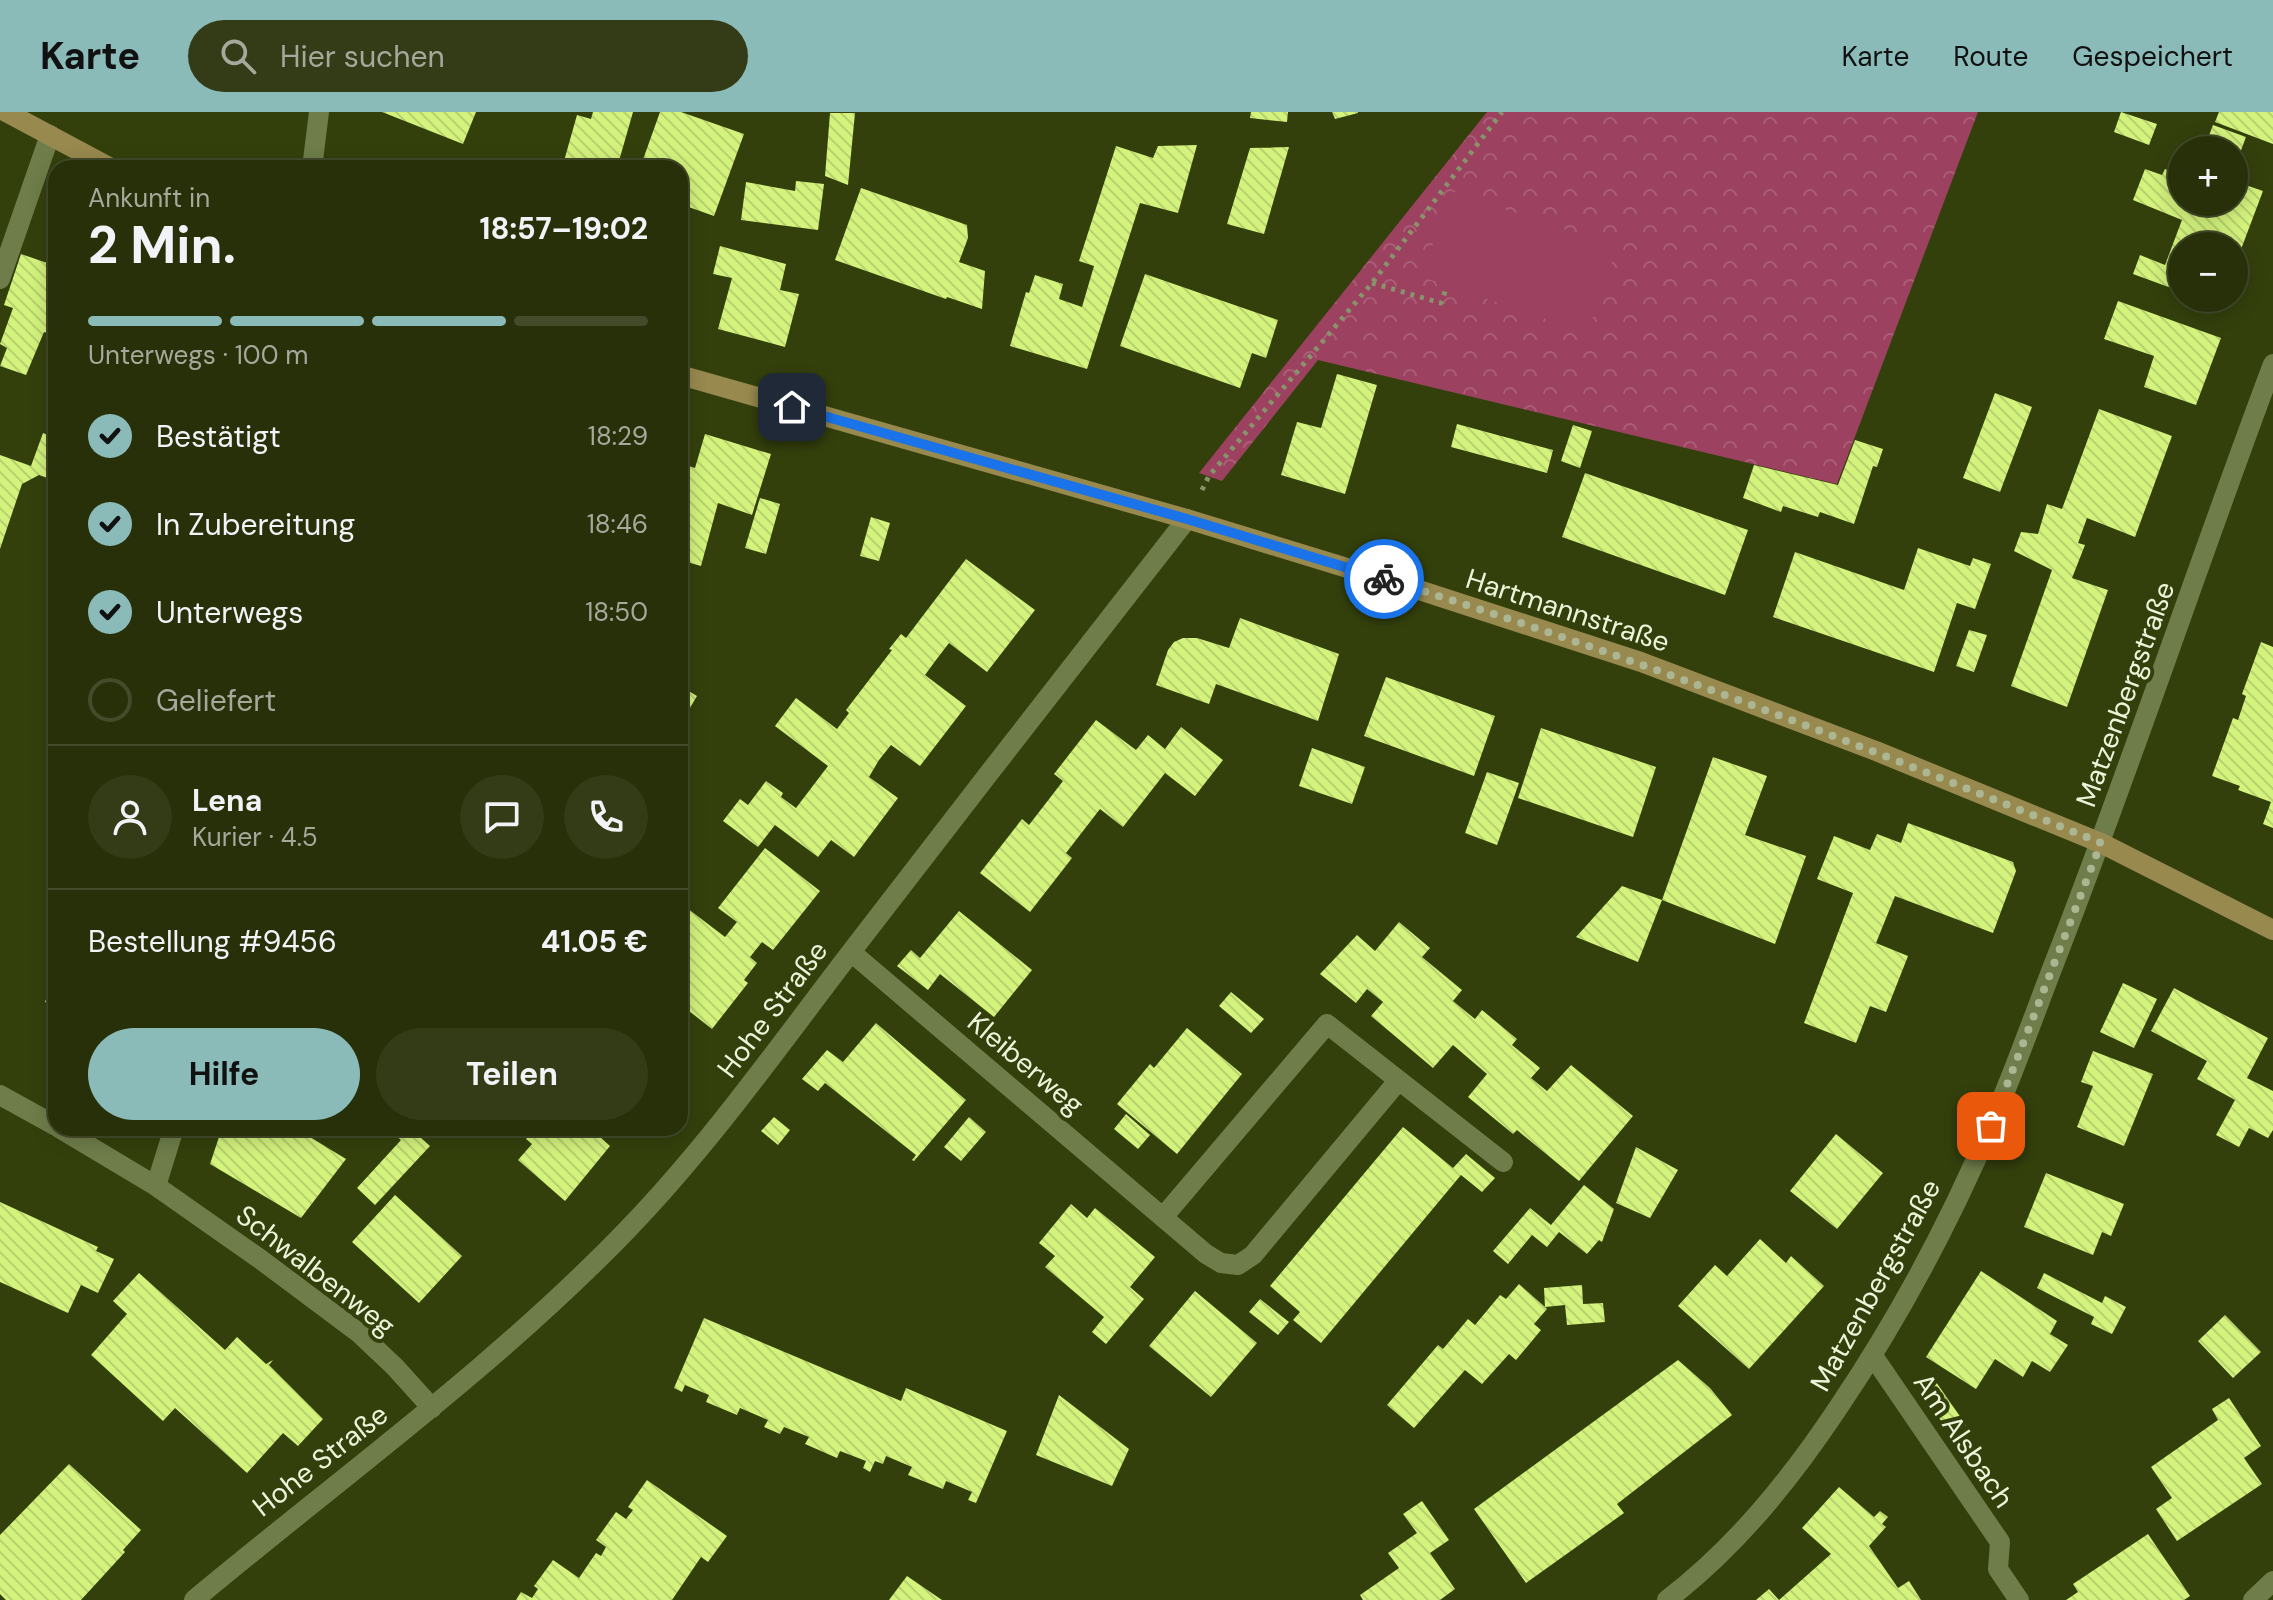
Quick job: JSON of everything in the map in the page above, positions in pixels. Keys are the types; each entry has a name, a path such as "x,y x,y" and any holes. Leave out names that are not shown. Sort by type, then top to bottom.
{"main road":[{"path":"6,112 96,160"},
{"name":"Hartmannstraße","path":"688,377 1187,519 1641,662 1876,751 2101,843 2273,930"}],"street":[{"path":"313,160 319,112"},
{"path":"0,279 50,135"},
{"name":"Matzenbergstraße","path":"1667,1600 1701,1575 1795,1472 1873,1356 1935,1244 1991,1126 2101,843 2273,364"},
{"name":"Hohe Straße","path":"194,1600 257,1546 432,1408 545,1310 629,1228 752,1083 1187,519"},
{"name":"Kleiberweg","path":"851,952 1206,1254 1221,1263 1238,1265 1253,1255 1398,1081"},
{"path":"1164,1216 1327,1024 1503,1162"},
{"name":"Schwalbenweg","path":"0,1095 48,1122"},
{"path":"156,1186 172,1136"},
{"name":"Schwalbenweg","path":"96,1138 156,1186 359,1333 432,1408"},
{"name":"Am Alsbach","path":"1873,1356 2000,1542 1998,1569 2019,1600"},
{"path":"2253,1600 2273,1581"}],"path":[{"path":"1187,519 1209,476 1372,283 1502,112"},
{"path":"1372,283 1441,303 1447,286"}],"green space":[{"path":"1487,112 1978,112 1837,484 1318,360 1222,481 1199,473"},
{"path":"1451,191 1617,247 1588,333 1422,277"}],"building":[{"path":"382,112 476,112 463,144"},
{"path":"593,112 633,112 619,160 564,160 577,115 591,119"},
{"path":"660,112 681,112 744,134 714,216 688,207 688,160 643,160"},
{"path":"1251,112 1288,112 1287,122 1250,118"},
{"path":"1332,112 1358,112 1358,113 1335,119"},
{"path":"2121,112 2157,124 2149,145 2114,132"},
{"path":"2219,112 2273,112 2273,144 2215,122"},
{"path":"830,113 855,113 848,185 825,176"},
{"path":"2213,125 2243,136 2209,136"},
{"path":"1197,145 1178,213 1140,203 1087,369 1010,346 1026,292 1029,293 1035,275 1063,284 1059,299 1082,307 1094,266 1079,261 1116,146 1153,158 1158,146"},
{"path":"1289,147 1264,234 1227,224 1250,148"},
{"path":"2145,169 2162,175 2165,169 2168,170 2168,214 2133,200"},
{"path":"796,181 824,184 818,230 741,220 746,182 795,191"},
{"path":"2248,186 2263,191 2248,232 2177,232 2182,220 2172,216 2248,216"},
{"path":"861,188 967,225 968,238 959,262 985,271 982,309 835,260"},
{"path":"720,246 786,264 780,290 799,294 785,347 718,329 732,278 713,274"},
{"path":"21,254 48,263 48,333 44,332 26,375 0,366 7,348 0,344 13,308 4,305"},
{"path":"2140,255 2165,265 2168,257 2168,287 2133,274"},
{"path":"1145,274 1278,320 1266,358 1252,353 1240,388 1120,346"},
{"path":"2118,301 2221,338 2196,405 2144,387 2154,356 2104,339"},
{"path":"1337,374 1377,385 1345,494 1281,475 1297,422 1321,428"},
{"path":"1995,393 2032,407 2000,492 1963,478"},
{"path":"2099,409 2172,436 2135,537 2087,518 2078,543 2085,545 2072,578 2108,590 2067,707 2011,686 2052,570 2014,551 2021,532 2038,534 2047,504 2062,509"},
{"path":"1457,424 1553,450 1547,473 1451,447"},
{"path":"1573,425 1592,431 1580,468 1561,461"},
{"path":"43,433 48,435 48,478 39,475 22,484 0,549 0,455 31,466"},
{"path":"705,434 771,454 752,515 718,503 701,566 688,562 688,466 695,468"},
{"path":"1855,440 1883,449 1877,467 1873,466 1854,524 1820,512 1818,517 1783,506 1781,512 1743,498 1754,465 1838,485"},
{"path":"1585,473 1748,530 1725,595 1562,537"},
{"path":"760,498 780,504 766,554 745,548"},
{"path":"871,517 890,523 879,561 860,556"},
{"path":"1918,548 1970,566 1973,558 1991,564 1975,609 1957,603 1934,672 1773,617 1795,552 1904,590"},
{"path":"966,559 1035,610 987,672 949,643 925,675 966,706 920,766 891,745 879,760 869,777 898,798 854,857 831,840 818,857 775,825 758,847 723,821 740,799 748,805 766,781 783,793 781,797 796,808 828,766 775,726 796,698 837,729 849,713 846,710 892,650 889,649 901,634 906,638"},
{"path":"1240,618 1339,654 1318,721 1216,684 1209,704 1156,685 1168,650 1174,642 1197,638 1229,648"},
{"path":"1969,630 1987,635 1974,672 1956,666"},
{"path":"2261,642 2273,647 2273,828 2263,824 2271,802 2212,776 2233,718 2238,720 2246,696 2242,694"},
{"path":"1386,677 1495,716 1474,776 1364,736"},
{"path":"688,691 697,696 688,711"},
{"path":"1096,720 1136,750 1148,735 1165,749 1181,727 1223,760 1195,796 1165,773 1123,827 1100,809 1066,853 1072,858 1030,912 980,873 1022,819 1029,825 1063,781 1054,774"},
{"path":"1541,728 1656,767 1633,837 1518,798"},
{"path":"1312,748 1365,767 1352,804 1299,786"},
{"path":"1713,757 1767,776 1745,835 1806,856 1775,944 1662,900"},
{"path":"1487,772 1519,783 1497,845 1465,833"},
{"path":"1908,823 2013,862 2016,871 1993,933 1895,896 1876,943 1908,956 1886,1012 1870,1006 1856,1043 1804,1023 1853,893 1817,879 1834,836 1870,850 1877,834 1901,843"},
{"path":"765,848 820,891 773,950 762,942 750,957 757,963 744,980 748,983 712,1029 688,1010 688,909 725,937 737,922 718,908"},
{"path":"1622,886 1662,900 1638,962 1576,937"},
{"path":"959,911 1032,970 994,1017 940,974 928,990 897,966 911,950 920,958"},
{"path":"1399,922 1430,948 1422,957 1462,990 1453,1001 1475,1019 1482,1010 1517,1039 1512,1045 1540,1068 1531,1078 1547,1091 1571,1065 1633,1116 1579,1181 1517,1130 1513,1134 1468,1097 1487,1074 1453,1045 1433,1068 1371,1016 1383,1002 1367,989 1356,1003 1320,974 1357,935 1375,951"},
{"path":"2123,983 2157,999 2134,1048 2100,1032"},
{"path":"2174,988 2268,1038 2247,1078 2273,1091 2273,1130 2268,1138 2249,1128 2239,1147 2216,1135 2235,1100 2197,1079 2207,1061 2151,1031"},
{"path":"1231,992 1264,1019 1251,1033 1219,1006"},
{"path":"876,1023 966,1100 914,1161 916,1155 825,1083 818,1091 802,1079 827,1050 843,1062"},
{"path":"1187,1028 1242,1074 1177,1154 1117,1104 1150,1064 1154,1068"},
{"path":"2093,1051 2153,1074 2124,1146 2077,1127 2093,1086 2081,1082"},
{"path":"1126,1114 1150,1135 1138,1149 1114,1129"},
{"path":"774,1117 790,1130 778,1145 761,1131"},
{"path":"969,1117 986,1132 961,1161 944,1147"},
{"path":"1403,1127 1453,1168 1466,1154 1495,1178 1482,1192 1461,1175 1321,1343 1293,1320 1300,1312 1270,1286"},
{"path":"1836,1134 1883,1173 1837,1229 1790,1191"},
{"path":"219,1136 308,1136 346,1159 301,1218 210,1164"},
{"path":"396,1136 419,1136 430,1146 375,1205 357,1188 401,1140"},
{"path":"528,1136 599,1136 610,1146 565,1201 518,1160 532,1144 526,1139"},
{"path":"1636,1147 1678,1170 1650,1218 1616,1203"},
{"path":"2046,1173 2124,1204 2111,1236 2102,1232 2093,1255 2024,1227"},
{"path":"1584,1185 1614,1209 1602,1242 1599,1240 1587,1254 1559,1232 1547,1247 1532,1235 1508,1264 1493,1251 1530,1208 1551,1225"},
{"path":"395,1195 462,1256 419,1303 352,1242"},
{"path":"0,1202 98,1247 96,1251 114,1259 98,1293 81,1285 68,1313 0,1282"},
{"path":"1071,1204 1087,1218 1095,1208 1155,1257 1130,1287 1144,1299 1106,1344 1092,1332 1104,1317 1045,1267 1055,1256 1039,1243"},
{"path":"1760,1239 1786,1263 1791,1256 1824,1286 1749,1369 1678,1306 1715,1265 1727,1276"},
{"path":"1981,1271 2057,1321 2050,1334 2068,1345 2050,1372 2032,1361 2023,1377 1995,1359 1976,1389 1926,1357"},
{"path":"139,1273 225,1350 237,1337 266,1364 273,1360 269,1365 323,1419 298,1446 283,1433 247,1473 175,1408 163,1421 91,1355 127,1314 113,1301"},
{"path":"2044,1273 2102,1303 2105,1296 2126,1307 2112,1334 2091,1324 2094,1317 2037,1288"},
{"path":"1519,1284 1547,1309 1534,1324 1541,1330 1516,1360 1509,1354 1482,1384 1465,1370 1414,1428 1387,1405 1438,1345 1443,1349 1468,1319 1475,1325 1500,1295 1506,1299"},
{"path":"1582,1285 1583,1304 1603,1303 1605,1322 1567,1325 1565,1305 1545,1307 1544,1288"},
{"path":"1195,1291 1257,1343 1211,1397 1149,1346"},
{"path":"1260,1299 1289,1322 1278,1335 1249,1312"},
{"path":"2225,1315 2261,1352 2233,1378 2198,1341"},
{"path":"704,1318 901,1401 906,1388 1007,1431 976,1503 968,1500 972,1492 946,1481 943,1489 908,1475 912,1467 886,1456 883,1464 875,1461 870,1472 863,1468 866,1461 840,1451 837,1458 805,1444 809,1437 784,1427 780,1434 764,1427 768,1420 740,1408 737,1415 706,1402 709,1395 685,1385 682,1392 674,1388"},
{"path":"1678,1360 1710,1388 1732,1415 1617,1504 1624,1513 1526,1583 1474,1509"},
{"path":"1936,1382 1966,1425 1951,1435 1921,1392"},
{"path":"1059,1395 1129,1449 1112,1486 1036,1455"},
{"path":"2229,1398 2261,1446 2244,1458 2262,1484 2177,1541 2156,1509 2172,1498 2151,1467 2218,1420 2212,1409"},
{"path":"69,1464 141,1530 81,1600 6,1600 0,1594 0,1535"},
{"path":"647,1480 727,1536 708,1562 701,1557 672,1600 516,1600 521,1592 532,1598 538,1589 534,1586 553,1560 579,1578 596,1553 601,1556 606,1547 596,1540 616,1512 626,1519 633,1510 628,1507"},
{"path":"1839,1487 1874,1517 1880,1511 1888,1517 1882,1524 1886,1527 1869,1546 1898,1588 1909,1581 1921,1600 1779,1600 1831,1554 1802,1528"},
{"path":"1422,1501 1449,1540 1430,1553 1455,1589 1440,1600 1363,1600 1360,1595 1399,1568 1388,1553 1417,1533 1403,1514"},
{"path":"2148,1534 2190,1596 2184,1600 2066,1600 2078,1592 2073,1584"},
{"path":"907,1576 942,1600 889,1600"},
{"path":"1769,1589 1779,1600 1756,1600"}],"way so far":[{"path":"1384,579 1641,662 1876,751 2101,843 1991,1126"}],"route":[{"path":"792,407 1187,519 1384,579"}]}
